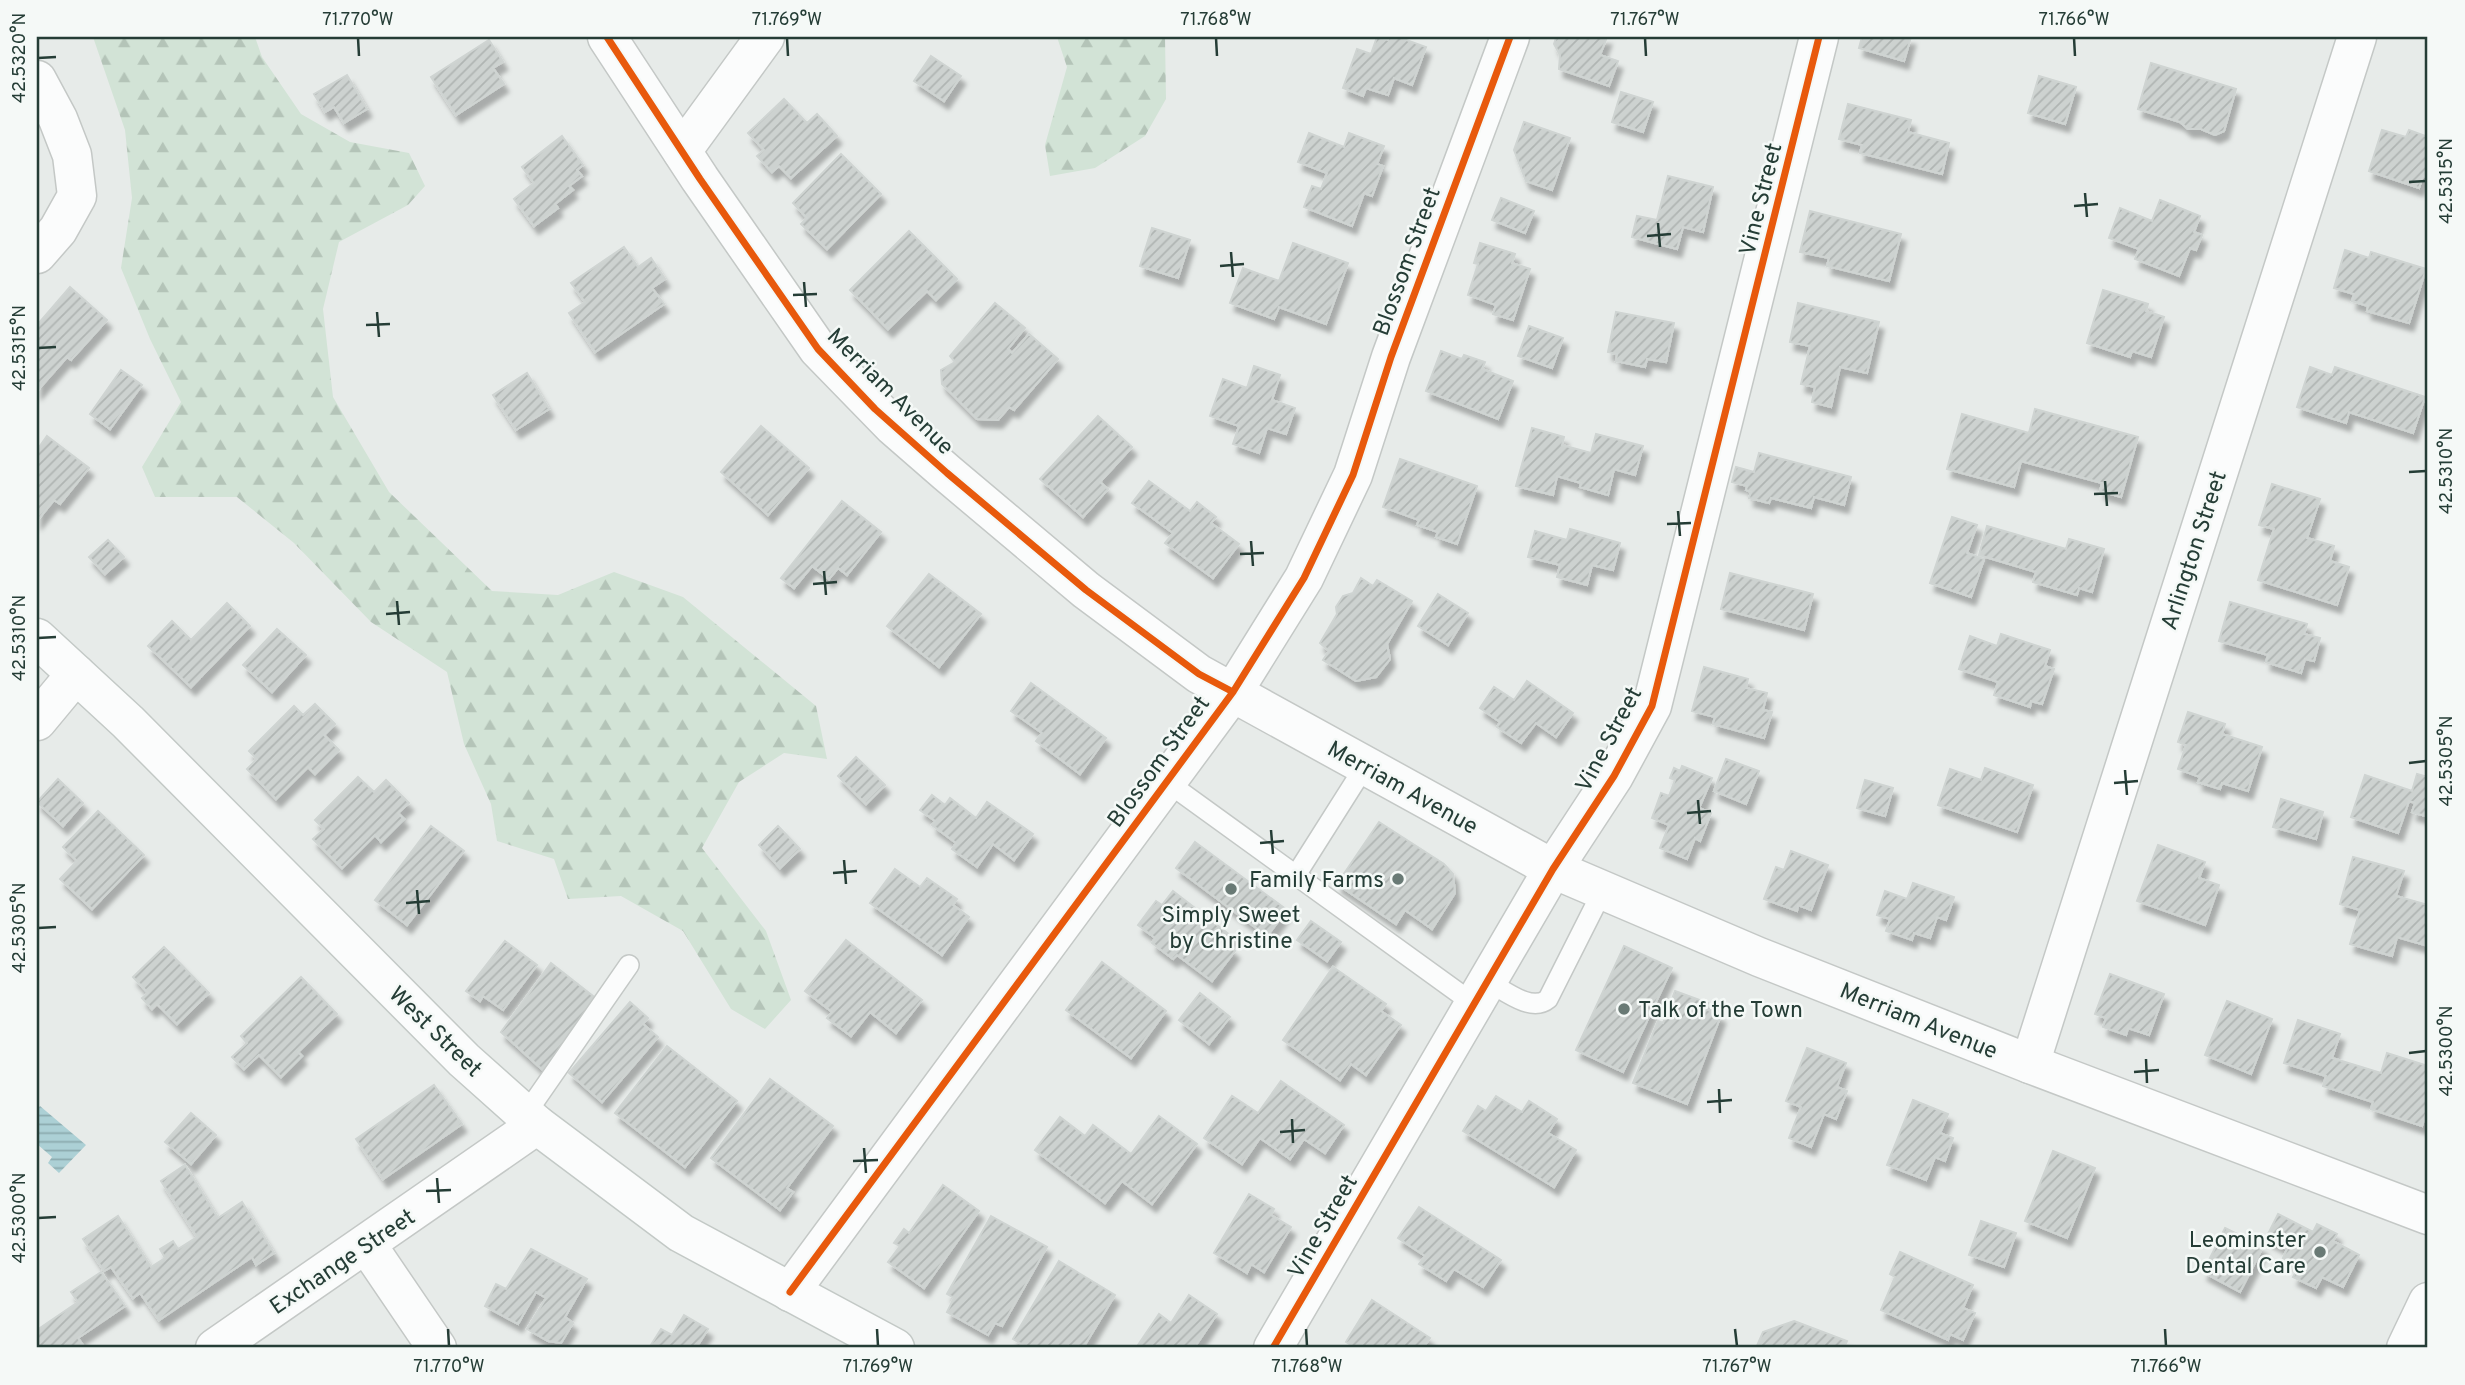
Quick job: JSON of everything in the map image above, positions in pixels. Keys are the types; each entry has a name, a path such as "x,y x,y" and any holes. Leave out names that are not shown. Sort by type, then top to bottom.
{"street":[{"name":"Merriam Avenue","path":"607,37 818,349 874,409 1086,590 1199,674 1553,869 1759,957 2428,1215"},
{"path":"682,151 765,37"},
{"name":"Blossom Street","path":"790,1292 1233,692 1304,578 1353,475 1391,357 1510,37"},
{"name":"Vine Street","path":"1273,1348 1553,869 1614,776 1651,706 1819,37"},
{"name":"Arlington Street","path":"2030,1063 2357,37"},
{"path":"37,80 58,119 72,155 77,196 58,230 37,254"},
{"name":"West Street","path":"37,638 128,722 464,1060 531,1120 681,1233 895,1348"},
{"path":"37,721 76,674"},
{"name":"Exchange Street","path":"215,1348 367,1245 531,1120"},
{"path":"367,1245 436,1348"},
{"path":"2406,1348 2428,1302"}],"lane":[{"path":"1296,875 1365,766"},
{"path":"1167,782 1296,875 1481,993 1530,1004 1544,1003 1603,890"},
{"path":"531,1120 629,965"}],"green space":[{"path":"93,37 255,37 262,57 301,114 350,142 409,153 425,186 408,205 339,242 323,309 333,397 389,492 492,591 558,595 614,572 683,597 816,706 827,759 784,753 739,782 702,848 766,931 791,1000 765,1029 731,1009 683,931 621,896 568,899 554,859 497,841 491,804 464,744 447,672 371,622 294,543 237,497 155,497 142,467 181,402 150,339 121,268 132,198 125,130"},
{"path":"1057,37 1165,37 1166,99 1145,136 1095,168 1050,176 1045,145 1067,67"}],"water":[{"path":"40,1106 86,1145 59,1173 48,1163 52,1157 37,1144 37,1110"}],"building":[{"path":"1377,37 1388,40 1389,37 1398,37 1426,47 1412,85 1394,78 1388,95 1366,88 1363,96 1343,88 1357,49 1371,54"},
{"path":"1554,37 1607,37 1600,55 1618,61 1609,86 1559,69 1560,55 1554,44"},
{"path":"1862,37 1911,37 1904,61 1859,48"},
{"path":"489,40 503,62 493,68 504,84 456,115 431,77"},
{"path":"931,56 961,76 944,101 914,81"},
{"path":"2151,63 2236,89 2224,131 2215,135 2201,129 2188,129 2180,122 2138,109"},
{"path":"347,75 367,109 344,123 334,107 325,112 314,94"},
{"path":"2039,76 2076,87 2065,124 2028,113"},
{"path":"1621,92 1653,102 1643,132 1612,122"},
{"path":"784,99 807,123 817,114 837,136 791,178 779,166 772,172 757,156 764,150 748,133"},
{"path":"1848,104 1911,120 1908,132 1949,143 1942,174 1860,153 1862,145 1839,139"},
{"path":"1524,122 1570,138 1552,190 1526,181 1514,150"},
{"path":"2382,130 2406,137 2409,130 2428,137 2428,177 2423,176 2419,188 2369,171"},
{"path":"1309,133 1344,147 1349,133 1384,146 1377,164 1383,166 1372,196 1364,193 1352,226 1304,207 1312,186 1321,189 1327,173 1298,162"},
{"path":"562,136 583,165 577,170 582,176 569,186 573,190 555,204 558,208 534,226 514,199 534,183 522,167"},
{"path":"841,154 881,194 827,249 801,224 807,218 793,203"},
{"path":"1668,176 1713,187 1703,232 1683,227 1677,249 1632,237 1637,216 1657,220"},
{"path":"1501,198 1534,211 1525,233 1492,220"},
{"path":"2160,200 2200,216 2194,232 2202,235 2196,250 2190,248 2179,276 2135,259 2139,249 2109,238 2120,208 2152,221"},
{"path":"1810,211 1901,234 1889,281 1827,266 1829,258 1800,252"},
{"path":"1152,228 1190,240 1178,278 1140,266"},
{"path":"909,231 957,279 936,300 927,291 888,329 850,290"},
{"path":"1293,243 1348,263 1326,324 1279,307 1274,319 1230,303 1243,268 1279,281"},
{"path":"1480,243 1515,254 1512,263 1530,269 1513,320 1493,314 1496,305 1468,295 1478,264 1474,263"},
{"path":"624,247 638,267 651,258 665,279 652,288 664,304 595,352 569,313 585,302 571,283"},
{"path":"2345,250 2369,258 2371,252 2426,269 2409,323 2367,311 2368,306 2352,301 2354,294 2334,288"},
{"path":"70,287 107,320 71,360 67,357 37,391 37,325"},
{"path":"2103,290 2148,304 2146,311 2164,317 2151,357 2132,351 2130,357 2087,343"},
{"path":"995,303 1025,328 1008,349 1012,353 1029,334 1058,359 1014,410 1009,407 998,420 977,419 942,384 941,370 955,362 950,356"},
{"path":"1798,303 1879,322 1867,373 1840,367 1831,407 1812,402 1815,387 1801,384 1810,346 1790,342"},
{"path":"1616,312 1674,323 1666,362 1647,359 1645,367 1616,361 1617,354 1608,352"},
{"path":"1529,326 1563,338 1552,368 1518,356"},
{"path":"1441,351 1462,359 1464,355 1485,362 1482,369 1513,381 1498,419 1426,391"},
{"path":"1254,366 1280,375 1272,400 1295,408 1286,434 1267,428 1259,453 1233,444 1239,426 1210,416 1223,379 1247,388"},
{"path":"2310,367 2332,375 2335,367 2425,397 2413,433 2349,412 2346,423 2297,407"},
{"path":"121,370 142,385 110,429 90,414"},
{"path":"527,373 549,409 516,430 493,395"},
{"path":"2035,409 2138,437 2121,497 2100,491 2102,483 2021,461 2014,487 1947,469 1962,414 2029,433"},
{"path":"1098,416 1132,447 1100,482 1108,489 1083,517 1040,479"},
{"path":"761,426 809,468 768,515 721,472"},
{"path":"1532,428 1564,437 1562,445 1591,453 1596,434 1643,446 1635,475 1614,469 1608,495 1580,487 1581,483 1557,476 1553,495 1516,486"},
{"path":"47,436 89,468 60,504 54,500 37,521 37,450"},
{"path":"1759,453 1851,477 1844,505 1814,497 1811,508 1771,498 1769,503 1749,498 1751,492 1746,490 1747,486 1732,482 1736,467 1754,472"},
{"path":"1400,459 1477,486 1457,544 1436,537 1438,532 1417,525 1419,520 1383,507"},
{"path":"1149,481 1190,511 1197,502 1216,517 1211,523 1239,544 1213,578 1165,543 1173,533 1132,503"},
{"path":"2272,484 2320,499 2307,538 2334,546 2330,561 2349,567 2337,605 2258,580 2274,529 2259,525"},
{"path":"842,501 881,532 847,575 838,568 829,579 812,566 794,588 781,578"},
{"path":"1952,517 1977,525 1967,553 1984,559 1971,597 1930,583"},
{"path":"1987,526 2066,549 2069,539 2104,549 2092,592 2079,588 2077,595 2033,582 2036,572 1979,555"},
{"path":"1570,529 1620,543 1613,570 1592,565 1587,585 1557,577 1560,565 1528,557 1535,531 1567,540"},
{"path":"108,540 124,557 105,574 89,557"},
{"path":"1730,573 1813,594 1804,630 1721,609"},
{"path":"929,574 981,614 939,667 887,626"},
{"path":"1361,578 1373,586 1377,580 1412,601 1387,644 1390,659 1376,677 1356,681 1323,660 1329,651 1320,643 1337,614 1336,607 1343,596 1353,593"},
{"path":"1438,594 1468,613 1448,645 1418,626"},
{"path":"2230,602 2307,624 2304,634 2320,638 2314,661 2305,659 2301,673 2266,662 2268,655 2219,641"},
{"path":"227,603 250,626 191,687 148,646 172,621 191,640"},
{"path":"277,629 306,655 272,692 243,665"},
{"path":"2001,634 2050,650 2045,666 2054,669 2042,704 2031,701 2030,707 1994,695 1998,682 1959,669 1970,636 1997,646"},
{"path":"1704,667 1748,679 1746,688 1767,693 1763,710 1772,712 1764,738 1713,724 1715,717 1692,711"},
{"path":"1527,681 1573,713 1556,737 1536,723 1521,743 1497,727 1500,722 1480,708 1494,687 1514,700"},
{"path":"1031,683 1106,738 1080,774 1036,741 1042,733 1011,711"},
{"path":"315,704 335,724 324,735 339,750 315,774 308,767 276,799 247,769 257,759 249,751 294,706 303,715"},
{"path":"2188,712 2225,724 2222,734 2262,747 2248,791 2222,783 2220,789 2198,782 2200,777 2178,769 2186,745 2178,742"},
{"path":"856,757 885,785 866,804 838,776"},
{"path":"1726,759 1759,771 1746,804 1714,791"},
{"path":"1682,766 1712,778 1699,808 1711,813 1700,841 1695,838 1687,859 1660,848 1669,825 1652,818 1661,793 1669,796 1675,780 1670,778 1674,768 1680,771"},
{"path":"1985,768 2033,785 2017,832 1938,805 1950,769 1981,780"},
{"path":"2417,774 2428,777 2428,817 2412,812 2415,803 2409,801 2398,833 2351,817 2365,775 2412,791"},
{"path":"358,777 374,792 386,780 409,803 398,813 404,819 381,842 375,835 342,868 313,839 324,829 315,820"},
{"path":"58,779 83,803 63,826 37,802"},
{"path":"1865,780 1893,788 1885,816 1857,808"},
{"path":"932,795 945,805 950,798 976,818 987,802 1033,834 1014,860 993,844 977,867 952,849 956,843 932,825 935,821 920,810"},
{"path":"2281,799 2323,812 2316,839 2273,827"},
{"path":"98,811 144,855 92,909 60,879 77,861 63,847"},
{"name":"Family Farms","path":"1379,822 1444,864 1453,874 1455,893 1432,929 1405,910 1396,924 1337,884"},
{"path":"431,826 464,851 407,925 375,900"},
{"path":"778,826 800,849 780,868 759,845"},
{"name":"Simply Sweet by Christine","path":"1195,842 1287,910 1267,936 1176,868"},
{"path":"2158,845 2205,862 2199,878 2219,885 2205,925 2137,901"},
{"path":"1791,851 1828,865 1811,910 1798,905 1797,911 1764,899 1776,867 1784,870"},
{"path":"2353,857 2404,871 2396,896 2428,905 2428,946 2397,937 2392,956 2350,944 2360,910 2340,904"},
{"path":"895,869 920,887 927,878 957,899 953,905 969,917 942,955 870,903"},
{"path":"1913,883 1954,897 1946,920 1937,917 1930,938 1914,933 1912,940 1886,931 1890,919 1877,915 1885,891 1907,899"},
{"path":"1173,891 1231,936 1225,943 1235,951 1212,981 1177,955 1173,959 1152,943 1155,938 1138,925 1156,901 1162,905"},
{"path":"1311,921 1341,942 1327,961 1297,940"},
{"path":"846,940 922,1000 896,1033 870,1012 851,1036 827,1018 832,1012 805,991"},
{"path":"505,941 537,965 503,1010 483,996 480,1001 466,991"},
{"name":"Talk of the Town","path":"1624,946 1672,968 1623,1072 1576,1050"},
{"path":"164,947 209,993 177,1024 157,1004 152,1009 142,998 148,993 133,977"},
{"path":"1102,962 1166,1011 1131,1058 1066,1010"},
{"path":"551,963 598,1000 546,1073 501,1032"},
{"path":"1333,967 1386,1004 1381,1011 1401,1025 1366,1075 1351,1064 1340,1080 1283,1040"},
{"path":"2110,974 2164,994 2149,1035 2128,1028 2126,1035 2103,1027 2106,1018 2095,1014"},
{"path":"301,977 337,1014 298,1052 302,1056 281,1077 259,1055 244,1069 232,1057 247,1043 241,1036"},
{"path":"1675,991 1708,1003 1705,1009 1721,1015 1687,1104 1633,1083 1658,1021 1663,1023"},
{"path":"1200,993 1230,1017 1209,1044 1179,1020"},
{"path":"2227,1001 2272,1019 2251,1074 2205,1055"},
{"path":"630,1002 648,1018 643,1024 658,1037 602,1102 569,1073"},
{"path":"2298,1020 2340,1034 2332,1058 2381,1073 2387,1053 2428,1066 2428,1107 2422,1126 2371,1109 2373,1102 2323,1086 2326,1076 2284,1063"},
{"path":"667,1046 737,1101 685,1167 615,1113"},
{"path":"1807,1048 1846,1063 1837,1087 1847,1091 1836,1119 1824,1114 1811,1147 1789,1138 1801,1107 1786,1101"},
{"path":"770,1079 833,1126 787,1188 793,1192 780,1210 711,1158"},
{"path":"1281,1081 1344,1125 1325,1153 1304,1139 1290,1159 1260,1138 1242,1164 1204,1138 1232,1096 1258,1113"},
{"path":"434,1085 462,1124 383,1179 356,1139"},
{"path":"1496,1096 1522,1112 1529,1101 1557,1119 1548,1133 1576,1150 1554,1187 1463,1131 1478,1106 1486,1111"},
{"path":"1913,1100 1948,1114 1940,1133 1953,1138 1945,1161 1935,1157 1926,1180 1887,1165"},
{"path":"191,1113 216,1135 191,1164 165,1142"},
{"path":"1159,1116 1197,1144 1152,1204 1122,1181 1105,1203 1035,1150 1060,1117 1085,1136 1093,1125 1131,1154"},
{"path":"2053,1151 2095,1168 2067,1238 2025,1221"},
{"path":"185,1165 218,1218 242,1202 274,1253 256,1265 252,1257 159,1320 140,1293 133,1298 111,1267 104,1271 83,1239 118,1216 151,1267 165,1258 160,1249 173,1241 178,1249 197,1237 161,1181"},
{"path":"943,1185 979,1211 924,1288 888,1262 900,1246 894,1243 904,1229 909,1233"},
{"path":"1249,1194 1274,1209 1271,1215 1291,1227 1264,1272 1251,1264 1247,1273 1214,1253"},
{"path":"1419,1207 1501,1260 1483,1287 1454,1269 1446,1281 1419,1264 1425,1256 1398,1238"},
{"name":"Leominster Dental Care","path":"2278,1214 2313,1232 2317,1224 2337,1234 2333,1241 2359,1255 2343,1287 2322,1277 2316,1288 2293,1277 2299,1266 2283,1258 2287,1249 2266,1238"},
{"path":"991,1216 1047,1247 1002,1326 995,1323 988,1335 947,1312 954,1298 947,1294"},
{"path":"1981,1221 2016,1233 2004,1267 1969,1255"},
{"path":"2225,1228 2263,1247 2240,1292 2203,1272"},
{"path":"531,1249 587,1279 565,1317 573,1323 561,1343 548,1341 527,1329 546,1298 536,1292 518,1324 485,1306 496,1284 506,1289"},
{"path":"1900,1252 1973,1285 1963,1308 1975,1313 1963,1340 1950,1334 1948,1340 1881,1310 1895,1277 1890,1274"},
{"path":"1059,1261 1115,1295 1083,1348 1028,1348 1013,1339"},
{"path":"101,1272 125,1306 78,1338 85,1348 40,1348 37,1343 37,1330 78,1302 71,1292"},
{"path":"1189,1295 1217,1314 1194,1348 1136,1348 1159,1314 1171,1323"},
{"path":"1372,1300 1430,1338 1423,1348 1356,1348 1346,1342"},
{"path":"684,1315 708,1329 696,1348 649,1348 661,1329 672,1335"},
{"path":"1794,1321 1847,1341 1844,1348 1756,1348 1763,1332"}],"cycle path":[{"path":"607,37 700,179 818,349 875,409 1086,590 1199,674 1233,692"},
{"path":"790,1292 1233,692 1304,578 1353,475 1391,357 1510,37"},
{"path":"1273,1348 1553,869 1614,776 1652,706 1819,37"}],"place":[{"name":"Family Farms","path":"1398,879"},
{"name":"Simply Sweet by Christine","path":"1231,889"},
{"name":"Talk of the Town","path":"1624,1009"},
{"name":"Leominster Dental Care","path":"2320,1252"}]}
